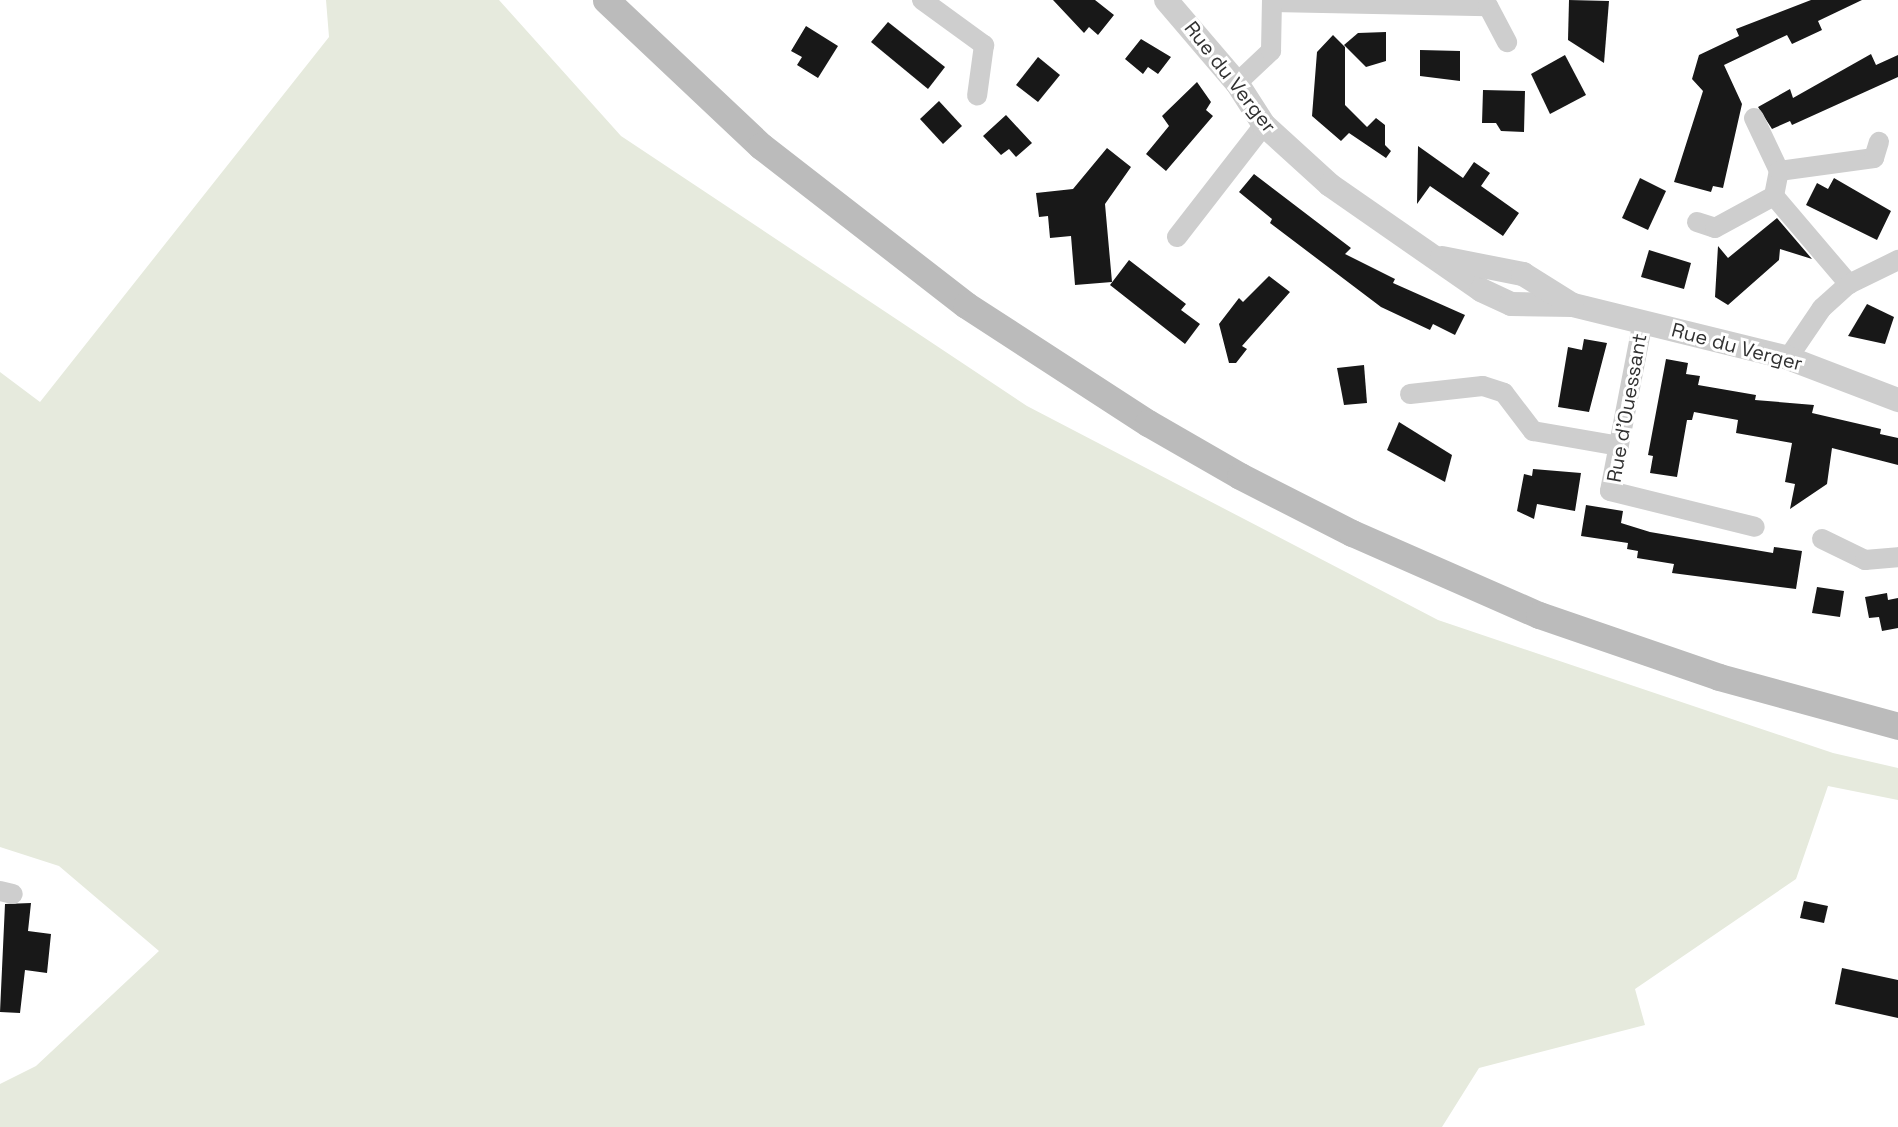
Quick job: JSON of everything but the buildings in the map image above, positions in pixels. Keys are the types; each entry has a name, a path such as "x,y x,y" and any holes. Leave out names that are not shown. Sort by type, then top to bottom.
{"main road":[{"path":"606,0 761,146 957,299 1138,417 1240,476 1352,533 1539,615 1719,677 1898,726"}],"street":[{"path":"922,0 984,45 977,96"},
{"name":"Rue du Verger","path":"1166,0 1237,83 1264,125 1330,185 1441,258 1481,290 1511,304 1574,305 1788,358 1898,400"},
{"path":"1237,83 1271,51 1272,1 1488,6 1507,42"},
{"path":"1754,118 1779,171 1774,196"},
{"path":"1177,237 1264,125"},
{"path":"1779,171 1874,158 1879,142"},
{"path":"1696,222 1715,228 1774,196"},
{"path":"1774,196 1849,284"},
{"path":"1788,358 1822,308 1849,284 1898,260"},
{"name":"Rue d'Ouessant","path":"1643,321 1610,491 1755,527"},
{"path":"1410,394 1483,386 1504,393 1533,431 1619,446"},
{"path":"1822,539 1865,560 1898,556"}],"shaded area":[{"path":"326,0 499,0 621,136 1027,406 1438,620 1833,753 1898,768 1898,800 1828,786 1796,879 1635,989 1645,1025 1479,1068 1442,1127 0,1127 0,1084 36,1066 159,951 59,866 0,847 0,372 40,402 329,37"}]}
